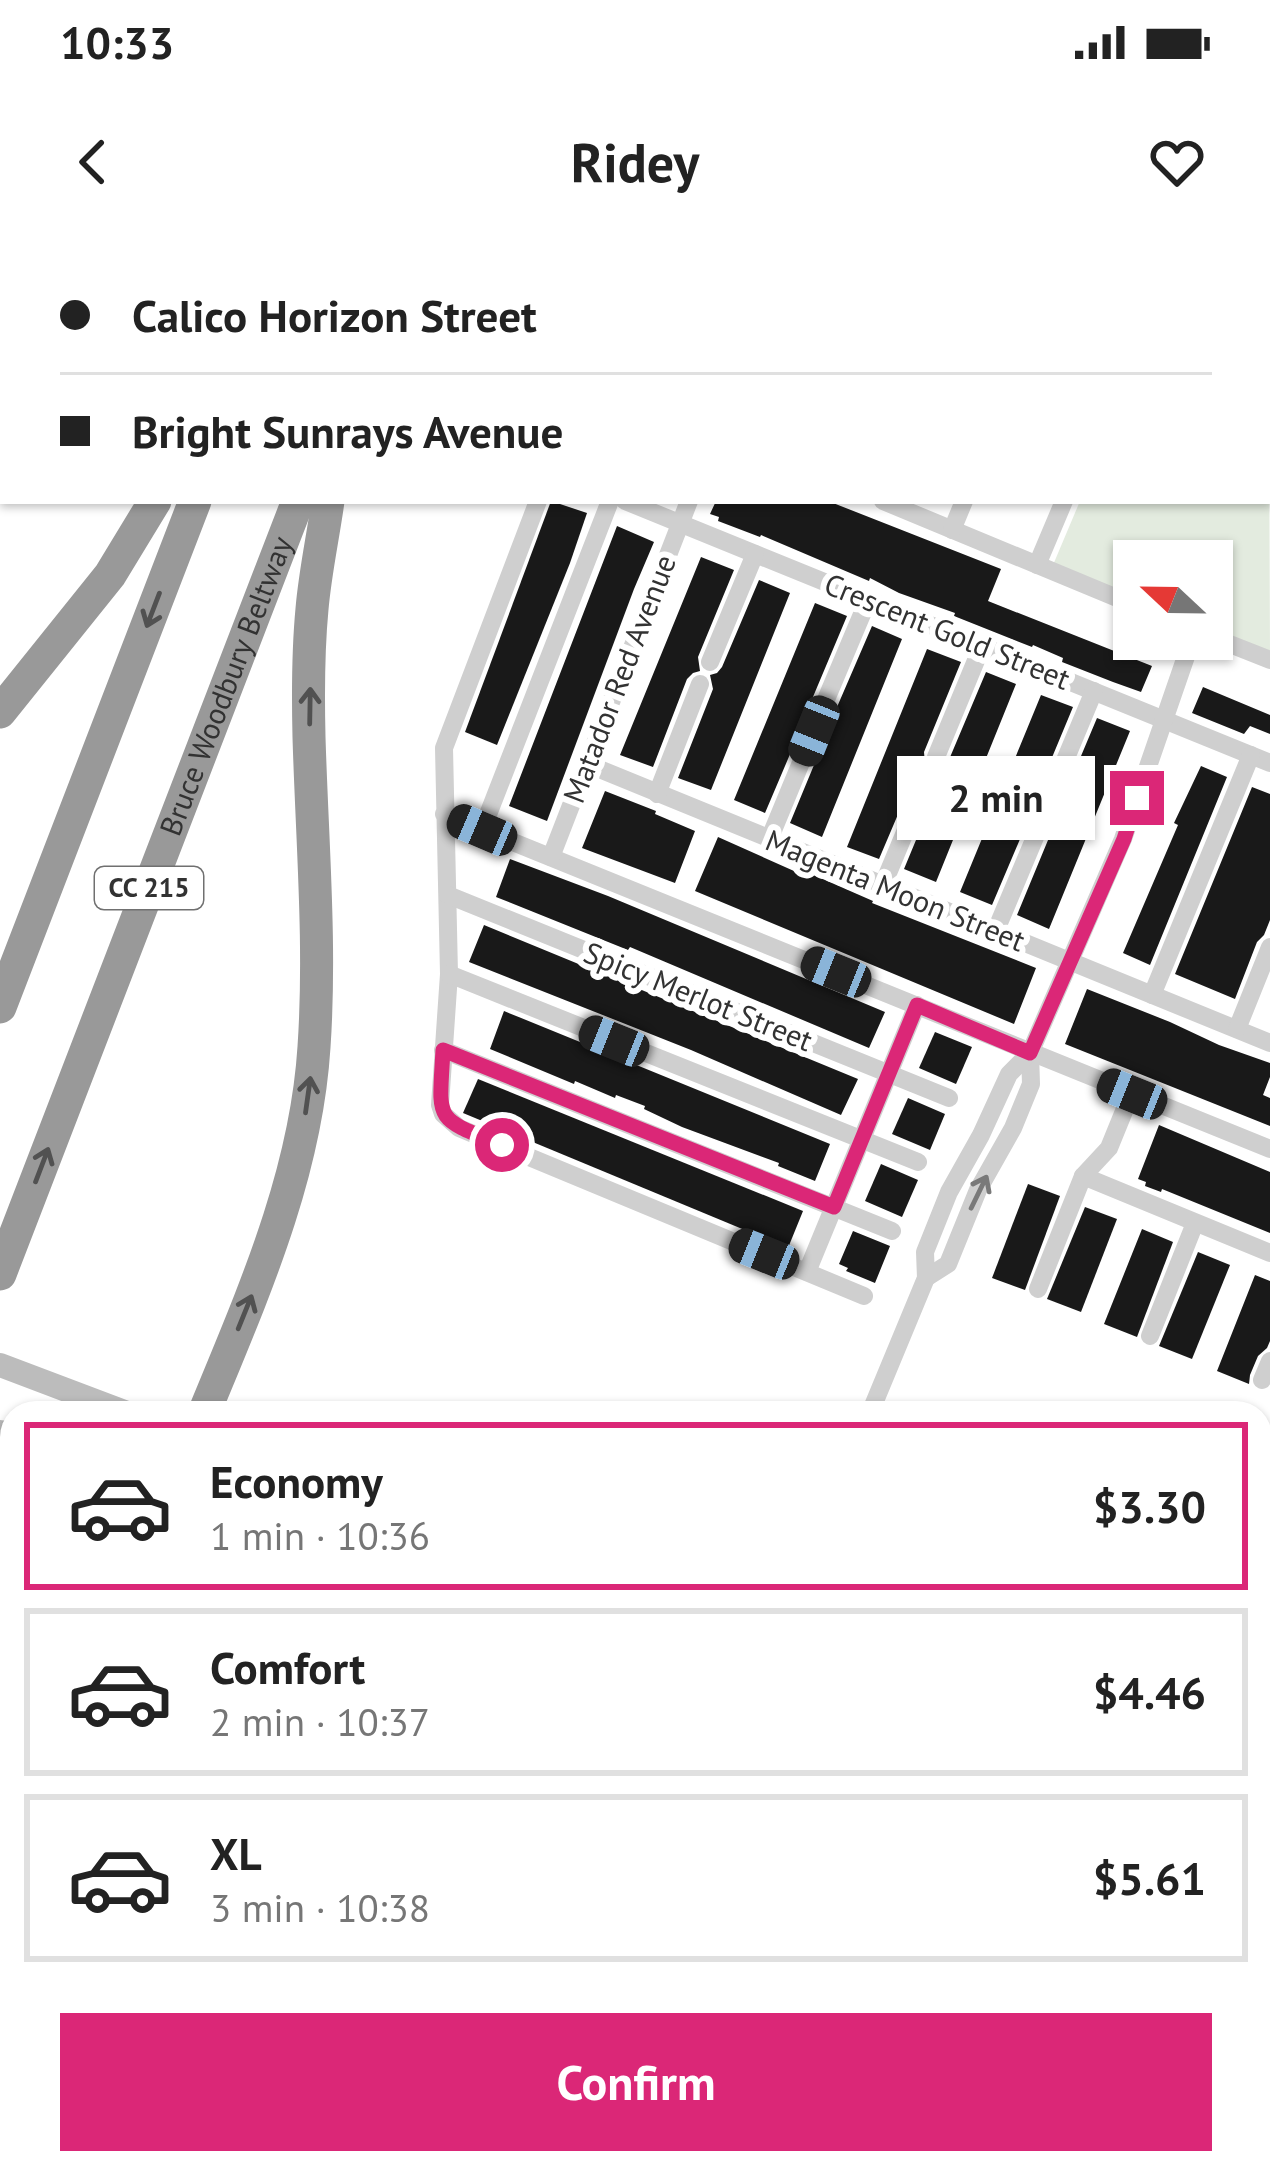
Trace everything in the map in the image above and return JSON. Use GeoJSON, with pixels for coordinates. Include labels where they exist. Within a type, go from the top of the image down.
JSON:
{"type":"FeatureCollection","features":[{"type":"Feature","properties":{"kind":"highway"},"geometry":{"type":"LineString","coordinates":[[0,712],[110,575],[153,504]]}},
{"type":"Feature","properties":{"kind":"highway","name":"CC 215"},"geometry":{"type":"LineString","coordinates":[[0,1007],[194,504]]}},
{"type":"Feature","properties":{"kind":"highway","name":"Bruce Woodbury Beltway"},"geometry":{"type":"LineString","coordinates":[[0,1274],[297,504]]}},
{"type":"Feature","properties":{"kind":"highway"},"geometry":{"type":"LineString","coordinates":[[209,1401],[274,1238],[301,1135],[314,1049],[312,610],[328,504]]}},
{"type":"Feature","properties":{"kind":"main road"},"geometry":{"type":"LineString","coordinates":[[0,1364],[96,1401]]}},
{"type":"Feature","properties":{"kind":"street"},"geometry":{"type":"LineString","coordinates":[[537,504],[444,748],[449,974],[443,1114],[459,1127],[865,1296]]}},
{"type":"Feature","properties":{"kind":"street"},"geometry":{"type":"LineString","coordinates":[[482,830],[609,504]]}},
{"type":"Feature","properties":{"kind":"street","name":"Crescent Gold Street"},"geometry":{"type":"LineString","coordinates":[[632,504],[1260,759]]}},
{"type":"Feature","properties":{"kind":"street","name":"Matador Red Avenue"},"geometry":{"type":"LineString","coordinates":[[551,857],[688,504]]}},
{"type":"Feature","properties":{"kind":"street"},"geometry":{"type":"LineString","coordinates":[[890,504],[1113,596]]}},
{"type":"Feature","properties":{"kind":"street"},"geometry":{"type":"LineString","coordinates":[[952,530],[963,504]]}},
{"type":"Feature","properties":{"kind":"street"},"geometry":{"type":"LineString","coordinates":[[1037,565],[1063,504]]}},
{"type":"Feature","properties":{"kind":"street"},"geometry":{"type":"LineString","coordinates":[[710,662],[754,554]]}},
{"type":"Feature","properties":{"kind":"street"},"geometry":{"type":"LineString","coordinates":[[822,709],[868,601]]}},
{"type":"Feature","properties":{"kind":"street"},"geometry":{"type":"LineString","coordinates":[[1233,645],[1270,660]]}},
{"type":"Feature","properties":{"kind":"street"},"geometry":{"type":"LineString","coordinates":[[936,757],[982,646]]}},
{"type":"Feature","properties":{"kind":"street"},"geometry":{"type":"LineString","coordinates":[[875,1401],[926,1278],[925,1252],[949,1192],[1009,1074],[1030,1053],[1124,839],[1184,660]]}},
{"type":"Feature","properties":{"kind":"street"},"geometry":{"type":"LineString","coordinates":[[657,794],[700,684]]}},
{"type":"Feature","properties":{"kind":"street"},"geometry":{"type":"LineString","coordinates":[[1048,801],[1094,691]]}},
{"type":"Feature","properties":{"kind":"street"},"geometry":{"type":"LineString","coordinates":[[769,840],[814,731]]}},
{"type":"Feature","properties":{"kind":"street"},"geometry":{"type":"LineString","coordinates":[[1152,995],[1260,759]]}},
{"type":"Feature","properties":{"kind":"street","name":"Magenta Moon Street"},"geometry":{"type":"LineString","coordinates":[[587,764],[1270,1043]]}},
{"type":"Feature","properties":{"kind":"street"},"geometry":{"type":"LineString","coordinates":[[884,885],[928,777]]}},
{"type":"Feature","properties":{"kind":"street"},"geometry":{"type":"LineString","coordinates":[[444,814],[1270,1149]]}},
{"type":"Feature","properties":{"kind":"street"},"geometry":{"type":"LineString","coordinates":[[997,930],[1041,823]]}},
{"type":"Feature","properties":{"kind":"street","name":"Spicy Merlot Street"},"geometry":{"type":"LineString","coordinates":[[448,895],[949,1098]]}},
{"type":"Feature","properties":{"kind":"street"},"geometry":{"type":"LineString","coordinates":[[1237,1029],[1270,947]]}},
{"type":"Feature","properties":{"kind":"street"},"geometry":{"type":"LineString","coordinates":[[449,974],[918,1162]]}},
{"type":"Feature","properties":{"kind":"street"},"geometry":{"type":"LineString","coordinates":[[807,1272],[917,1005]]}},
{"type":"Feature","properties":{"kind":"street"},"geometry":{"type":"LineString","coordinates":[[443,1050],[892,1231]]}},
{"type":"Feature","properties":{"kind":"street"},"geometry":{"type":"LineString","coordinates":[[1038,1288],[1083,1176],[1109,1148],[1132,1094]]}},
{"type":"Feature","properties":{"kind":"street"},"geometry":{"type":"LineString","coordinates":[[1083,1176],[1270,1253]]}},
{"type":"Feature","properties":{"kind":"street"},"geometry":{"type":"LineString","coordinates":[[1150,1336],[1195,1223]]}},
{"type":"Feature","properties":{"kind":"shaded area"},"geometry":{"type":"Polygon","coordinates":[[[1079,504],[1269,504],[1270,654],[1233,639],[1233,540],[1113,540],[1113,589],[1053,565],[1079,504]]]}},
{"type":"Feature","properties":{"kind":"building"},"geometry":{"type":"Polygon","coordinates":[[[550,504],[587,513],[497,745],[465,732],[550,504]]]}},
{"type":"Feature","properties":{"kind":"building"},"geometry":{"type":"Polygon","coordinates":[[[715,504],[836,504],[1001,569],[988,601],[1113,651],[1113,660],[1137,660],[1152,666],[1141,692],[870,578],[718,521],[719,517],[710,514],[715,504]]]}},
{"type":"Feature","properties":{"kind":"building"},"geometry":{"type":"Polygon","coordinates":[[[617,526],[654,542],[547,821],[509,806],[617,526]]]}},
{"type":"Feature","properties":{"kind":"building"},"geometry":{"type":"Polygon","coordinates":[[[701,557],[734,570],[698,657],[700,671],[687,679],[653,767],[620,755],[701,557]]]}},
{"type":"Feature","properties":{"kind":"building"},"geometry":{"type":"Polygon","coordinates":[[[759,580],[790,593],[711,790],[678,778],[713,689],[710,675],[722,667],[759,580]]]}},
{"type":"Feature","properties":{"kind":"building"},"geometry":{"type":"Polygon","coordinates":[[[815,603],[847,616],[810,704],[812,718],[802,726],[765,813],[734,800],[815,603]]]}},
{"type":"Feature","properties":{"kind":"building"},"geometry":{"type":"Polygon","coordinates":[[[872,626],[902,639],[822,837],[790,823],[826,736],[824,722],[834,714],[872,626]]]}},
{"type":"Feature","properties":{"kind":"building"},"geometry":{"type":"Polygon","coordinates":[[[927,649],[961,662],[924,752],[925,764],[916,772],[879,859],[847,847],[927,649]]]}},
{"type":"Feature","properties":{"kind":"building"},"geometry":{"type":"Polygon","coordinates":[[[986,672],[1016,684],[936,882],[904,869],[940,782],[939,770],[948,762],[986,672]]]}},
{"type":"Feature","properties":{"kind":"building"},"geometry":{"type":"Polygon","coordinates":[[[1203,687],[1270,715],[1270,734],[1250,726],[1244,734],[1192,713],[1203,687]]]}},
{"type":"Feature","properties":{"kind":"building"},"geometry":{"type":"Polygon","coordinates":[[[1041,695],[1073,707],[1036,796],[1038,810],[1029,818],[992,905],[960,892],[1041,695]]]}},
{"type":"Feature","properties":{"kind":"building"},"geometry":{"type":"Polygon","coordinates":[[[1097,718],[1130,731],[1049,929],[1017,915],[1053,828],[1051,814],[1060,806],[1097,718]]]}},
{"type":"Feature","properties":{"kind":"building"},"geometry":{"type":"Polygon","coordinates":[[[1201,766],[1227,777],[1150,965],[1123,953],[1201,766]]]}},
{"type":"Feature","properties":{"kind":"building"},"geometry":{"type":"Polygon","coordinates":[[[1252,787],[1270,794],[1270,920],[1235,999],[1175,974],[1252,787]]]}},
{"type":"Feature","properties":{"kind":"building"},"geometry":{"type":"Polygon","coordinates":[[[605,791],[695,831],[675,883],[582,848],[605,791]]]}},
{"type":"Feature","properties":{"kind":"building"},"geometry":{"type":"Polygon","coordinates":[[[718,837],[1036,968],[1014,1024],[695,891],[718,837]]]}},
{"type":"Feature","properties":{"kind":"building"},"geometry":{"type":"Polygon","coordinates":[[[510,859],[885,1012],[869,1048],[630,947],[496,897],[510,859]]]}},
{"type":"Feature","properties":{"kind":"building"},"geometry":{"type":"Polygon","coordinates":[[[484,925],[858,1079],[841,1115],[469,962],[484,925]]]}},
{"type":"Feature","properties":{"kind":"building"},"geometry":{"type":"Polygon","coordinates":[[[1087,989],[1270,1063],[1263,1095],[1270,1098],[1270,1126],[1065,1044],[1087,989]]]}},
{"type":"Feature","properties":{"kind":"building"},"geometry":{"type":"Polygon","coordinates":[[[504,1011],[830,1144],[815,1181],[682,1127],[645,1106],[574,1084],[490,1049],[504,1011]]]}},
{"type":"Feature","properties":{"kind":"building"},"geometry":{"type":"Polygon","coordinates":[[[935,1032],[972,1047],[956,1084],[919,1068],[935,1032]]]}},
{"type":"Feature","properties":{"kind":"building"},"geometry":{"type":"Polygon","coordinates":[[[478,1079],[803,1211],[788,1248],[463,1113],[478,1079]]]}},
{"type":"Feature","properties":{"kind":"building"},"geometry":{"type":"Polygon","coordinates":[[[908,1098],[945,1114],[930,1150],[892,1134],[908,1098]]]}},
{"type":"Feature","properties":{"kind":"building"},"geometry":{"type":"Polygon","coordinates":[[[1159,1125],[1270,1172],[1270,1233],[1145,1186],[1138,1179],[1159,1125]]]}},
{"type":"Feature","properties":{"kind":"building"},"geometry":{"type":"Polygon","coordinates":[[[881,1164],[918,1180],[902,1217],[865,1201],[881,1164]]]}},
{"type":"Feature","properties":{"kind":"building"},"geometry":{"type":"Polygon","coordinates":[[[1028,1184],[1060,1196],[1025,1290],[992,1278],[1028,1184]]]}},
{"type":"Feature","properties":{"kind":"building"},"geometry":{"type":"Polygon","coordinates":[[[1085,1207],[1117,1219],[1081,1312],[1047,1299],[1085,1207]]]}},
{"type":"Feature","properties":{"kind":"building"},"geometry":{"type":"Polygon","coordinates":[[[1142,1229],[1173,1242],[1137,1337],[1104,1324],[1142,1229]]]}},
{"type":"Feature","properties":{"kind":"building"},"geometry":{"type":"Polygon","coordinates":[[[853,1231],[890,1246],[875,1283],[839,1264],[853,1231]]]}},
{"type":"Feature","properties":{"kind":"building"},"geometry":{"type":"Polygon","coordinates":[[[1198,1252],[1230,1265],[1192,1359],[1159,1346],[1198,1252]]]}},
{"type":"Feature","properties":{"kind":"building"},"geometry":{"type":"Polygon","coordinates":[[[1255,1275],[1270,1281],[1270,1341],[1258,1356],[1249,1384],[1217,1371],[1255,1275]]]}},
{"type":"Feature","properties":{"kind":"route"},"geometry":{"type":"LineString","coordinates":[[502,1145],[459,1127],[443,1114],[443,1050],[834,1207],[917,1005],[1030,1053],[1124,839],[1137,798]]}}]}
